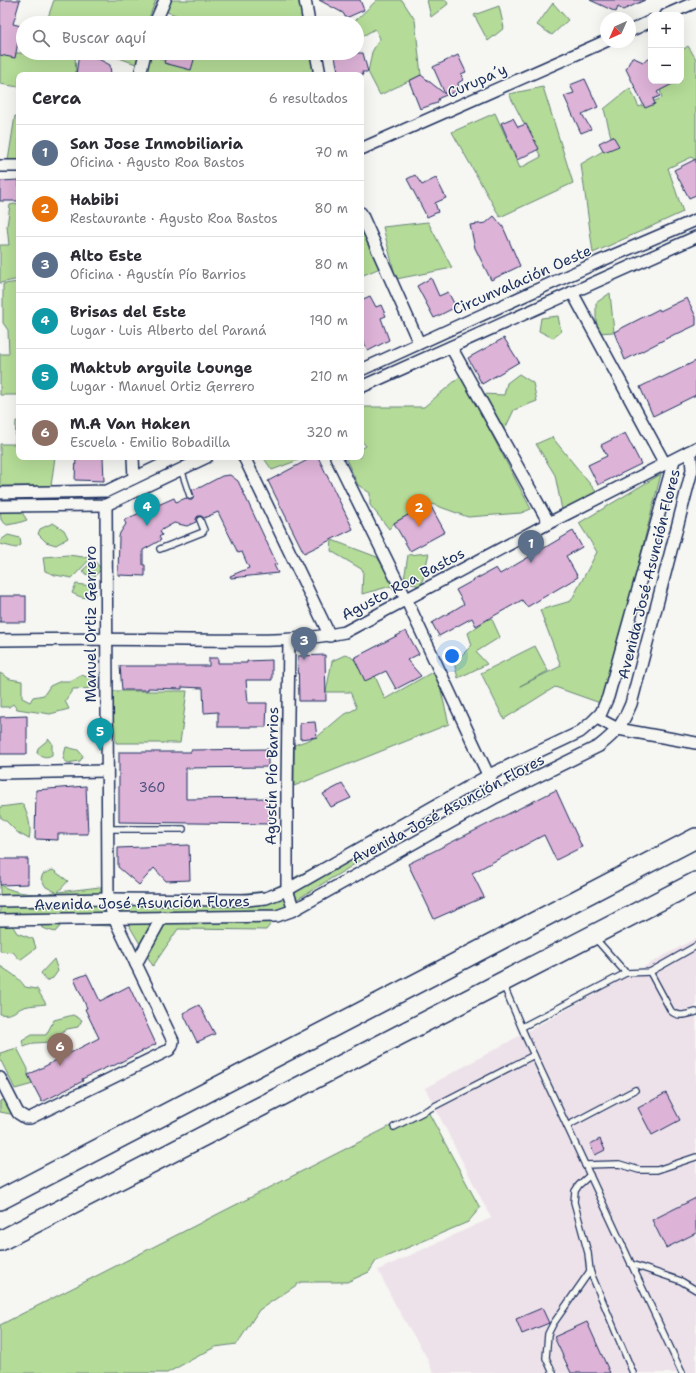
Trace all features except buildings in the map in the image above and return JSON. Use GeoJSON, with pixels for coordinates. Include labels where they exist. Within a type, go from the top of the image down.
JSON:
{"type":"FeatureCollection","features":[{"type":"Feature","properties":{"kind":"highway"},"geometry":{"type":"LineString","coordinates":[[0,1200],[696,838]]}},
{"type":"Feature","properties":{"kind":"highway"},"geometry":{"type":"LineString","coordinates":[[0,1241],[696,882]]}},
{"type":"Feature","properties":{"kind":"street"},"geometry":{"type":"LineString","coordinates":[[158,16],[165,0]]}},
{"type":"Feature","properties":{"kind":"street"},"geometry":{"type":"LineString","coordinates":[[305,0],[308,16]]}},
{"type":"Feature","properties":{"kind":"street"},"geometry":{"type":"LineString","coordinates":[[673,12],[696,2]]}},
{"type":"Feature","properties":{"kind":"street"},"geometry":{"type":"LineString","coordinates":[[636,28],[648,22]]}},
{"type":"Feature","properties":{"kind":"street","name":"Curupa´y"},"geometry":{"type":"LineString","coordinates":[[364,148],[600,44]]}},
{"type":"Feature","properties":{"kind":"street"},"geometry":{"type":"LineString","coordinates":[[141,72],[143,60]]}},
{"type":"Feature","properties":{"kind":"street"},"geometry":{"type":"LineString","coordinates":[[317,60],[319,72]]}},
{"type":"Feature","properties":{"kind":"street"},"geometry":{"type":"LineString","coordinates":[[0,166],[16,166]]}},
{"type":"Feature","properties":{"kind":"street"},"geometry":{"type":"LineString","coordinates":[[364,220],[419,343]]}},
{"type":"Feature","properties":{"kind":"street","name":"Circunvalación Oeste"},"geometry":{"type":"LineString","coordinates":[[364,369],[598,262],[696,220]]}},
{"type":"Feature","properties":{"kind":"street"},"geometry":{"type":"LineString","coordinates":[[364,386],[696,237]]}},
{"type":"Feature","properties":{"kind":"street"},"geometry":{"type":"LineString","coordinates":[[572,292],[669,462]]}},
{"type":"Feature","properties":{"kind":"street"},"geometry":{"type":"LineString","coordinates":[[451,347],[548,523]]}},
{"type":"Feature","properties":{"kind":"street","name":"Agusto Roa Bastos"},"geometry":{"type":"LineString","coordinates":[[0,640],[289,640],[330,636],[345,632],[548,523],[692,450]]}},
{"type":"Feature","properties":{"kind":"street","name":"Avenida José Asunción Flores"},"geometry":{"type":"LineString","coordinates":[[0,920],[277,916],[294,910],[498,796],[599,746],[618,729],[623,722],[630,704],[694,469],[691,457],[692,450]]}},
{"type":"Feature","properties":{"kind":"street"},"geometry":{"type":"LineString","coordinates":[[133,460],[134,478]]}},
{"type":"Feature","properties":{"kind":"street"},"geometry":{"type":"LineString","coordinates":[[0,493],[107,491],[172,460]]}},
{"type":"Feature","properties":{"kind":"street"},"geometry":{"type":"LineString","coordinates":[[0,506],[106,505],[200,460]]}},
{"type":"Feature","properties":{"kind":"street"},"geometry":{"type":"LineString","coordinates":[[245,460],[330,636]]}},
{"type":"Feature","properties":{"kind":"street"},"geometry":{"type":"LineString","coordinates":[[337,460],[490,775],[498,796]]}},
{"type":"Feature","properties":{"kind":"street","name":"Avenida José Asunción Flores"},"geometry":{"type":"LineString","coordinates":[[0,900],[247,900],[266,898],[287,890],[490,775],[580,732],[601,713],[608,697],[669,462]]}},
{"type":"Feature","properties":{"kind":"street","name":"Manuel Ortiz Gerrero"},"geometry":{"type":"LineString","coordinates":[[0,1078],[18,1113],[26,1118],[33,1117],[169,1050],[173,1041],[114,918],[108,899],[106,771],[106,505]]}},
{"type":"Feature","properties":{"kind":"street","name":"Agustín Pío Barrios"},"geometry":{"type":"LineString","coordinates":[[289,640],[287,890],[294,910]]}},
{"type":"Feature","properties":{"kind":"street"},"geometry":{"type":"LineString","coordinates":[[597,718],[618,729],[696,743]]}},
{"type":"Feature","properties":{"kind":"street"},"geometry":{"type":"LineString","coordinates":[[0,773],[106,771]]}},
{"type":"Feature","properties":{"kind":"street"},"geometry":{"type":"LineString","coordinates":[[136,964],[162,917]]}},
{"type":"Feature","properties":{"kind":"lane"},"geometry":{"type":"LineString","coordinates":[[181,469],[190,496]]}},
{"type":"Feature","properties":{"kind":"lane"},"geometry":{"type":"LineString","coordinates":[[160,549],[203,532],[204,530],[200,520]]}},
{"type":"Feature","properties":{"kind":"lane"},"geometry":{"type":"LineString","coordinates":[[108,829],[183,829]]}},
{"type":"Feature","properties":{"kind":"lane"},"geometry":{"type":"LineString","coordinates":[[592,935],[626,973]]}},
{"type":"Feature","properties":{"kind":"lane"},"geometry":{"type":"LineString","coordinates":[[522,1027],[626,973],[650,972],[696,946]]}},
{"type":"Feature","properties":{"kind":"lane"},"geometry":{"type":"LineString","coordinates":[[650,972],[670,1011],[678,1015],[696,1012]]}},
{"type":"Feature","properties":{"kind":"lane"},"geometry":{"type":"LineString","coordinates":[[502,982],[534,1055],[682,1373]]}},
{"type":"Feature","properties":{"kind":"lane"},"geometry":{"type":"LineString","coordinates":[[394,1127],[534,1055]]}},
{"type":"Feature","properties":{"kind":"lane"},"geometry":{"type":"LineString","coordinates":[[567,1126],[635,1090]]}},
{"type":"Feature","properties":{"kind":"lane"},"geometry":{"type":"LineString","coordinates":[[585,1165],[619,1164],[639,1170],[657,1170],[696,1157]]}},
{"type":"Feature","properties":{"kind":"lane"},"geometry":{"type":"LineString","coordinates":[[590,1175],[575,1191],[574,1202],[588,1252],[590,1271],[633,1373]]}},
{"type":"Feature","properties":{"kind":"lane"},"geometry":{"type":"LineString","coordinates":[[631,1264],[680,1281],[696,1290]]}},
{"type":"Feature","properties":{"kind":"lane"},"geometry":{"type":"LineString","coordinates":[[553,1373],[546,1358],[548,1334],[553,1324],[590,1271]]}},
{"type":"Feature","properties":{"kind":"shaded area"},"geometry":{"type":"Polygon","coordinates":[[[696,938],[696,1373],[433,1373],[426,1356],[396,1306],[378,1270],[491,1218],[425,1088],[696,938]]]}},
{"type":"Feature","properties":{"kind":"green space"},"geometry":{"type":"Polygon","coordinates":[[[54,0],[156,0],[150,16],[48,16],[54,0]]]}},
{"type":"Feature","properties":{"kind":"green space"},"geometry":{"type":"Polygon","coordinates":[[[169,0],[299,0],[302,16],[178,16],[164,11],[169,0]]]}},
{"type":"Feature","properties":{"kind":"green space"},"geometry":{"type":"Polygon","coordinates":[[[377,0],[402,0],[415,20],[421,75],[380,95],[368,72],[372,52],[380,38],[375,29],[364,35],[364,16],[360,16],[377,0]]]}},
{"type":"Feature","properties":{"kind":"green space"},"geometry":{"type":"Polygon","coordinates":[[[427,0],[446,0],[448,4],[431,17],[427,0]]]}},
{"type":"Feature","properties":{"kind":"green space"},"geometry":{"type":"Polygon","coordinates":[[[553,3],[568,20],[552,35],[537,25],[553,3]]]}},
{"type":"Feature","properties":{"kind":"green space"},"geometry":{"type":"Polygon","coordinates":[[[499,6],[504,28],[488,41],[474,15],[499,6]]]}},
{"type":"Feature","properties":{"kind":"green space"},"geometry":{"type":"Polygon","coordinates":[[[688,46],[696,59],[696,163],[692,157],[668,168],[683,212],[593,253],[581,164],[613,145],[604,109],[630,88],[639,107],[662,98],[659,84],[684,84],[684,49],[688,46]]]}},
{"type":"Feature","properties":{"kind":"green space"},"geometry":{"type":"Polygon","coordinates":[[[0,50],[16,53],[16,60],[75,60],[76,72],[16,72],[16,87],[0,84],[0,50]]]}},
{"type":"Feature","properties":{"kind":"green space"},"geometry":{"type":"Polygon","coordinates":[[[125,60],[137,60],[136,64],[125,60]]]}},
{"type":"Feature","properties":{"kind":"green space"},"geometry":{"type":"Polygon","coordinates":[[[147,60],[162,60],[188,67],[190,60],[313,60],[315,72],[145,72],[147,60]]]}},
{"type":"Feature","properties":{"kind":"green space"},"geometry":{"type":"Polygon","coordinates":[[[543,87],[573,183],[500,217],[452,132],[495,113],[520,168],[541,157],[509,94],[543,87]]]}},
{"type":"Feature","properties":{"kind":"green space"},"geometry":{"type":"Polygon","coordinates":[[[15,116],[16,116],[16,161],[8,161],[15,116]]]}},
{"type":"Feature","properties":{"kind":"green space"},"geometry":{"type":"Polygon","coordinates":[[[16,204],[16,280],[0,283],[0,245],[9,245],[7,226],[10,205],[16,204]]]}},
{"type":"Feature","properties":{"kind":"green space"},"geometry":{"type":"Polygon","coordinates":[[[428,222],[452,268],[396,279],[383,227],[428,222]]]}},
{"type":"Feature","properties":{"kind":"green space"},"geometry":{"type":"Polygon","coordinates":[[[364,233],[380,268],[364,275],[364,233]]]}},
{"type":"Feature","properties":{"kind":"green space"},"geometry":{"type":"Polygon","coordinates":[[[16,282],[16,395],[0,395],[0,354],[9,354],[8,330],[3,323],[3,284],[16,282]]]}},
{"type":"Feature","properties":{"kind":"green space"},"geometry":{"type":"Polygon","coordinates":[[[610,293],[614,332],[598,333],[596,303],[610,293]]]}},
{"type":"Feature","properties":{"kind":"green space"},"geometry":{"type":"Polygon","coordinates":[[[558,316],[561,332],[553,338],[539,331],[541,318],[558,316]]]}},
{"type":"Feature","properties":{"kind":"green space"},"geometry":{"type":"Polygon","coordinates":[[[519,374],[533,383],[537,401],[514,410],[501,437],[482,394],[504,395],[507,383],[519,374]]]}},
{"type":"Feature","properties":{"kind":"green space"},"geometry":{"type":"Polygon","coordinates":[[[461,376],[531,509],[521,513],[468,517],[429,503],[394,523],[389,529],[370,505],[370,493],[358,485],[346,460],[364,460],[364,447],[366,446],[364,444],[364,407],[424,407],[461,376]]]}},
{"type":"Feature","properties":{"kind":"green space"},"geometry":{"type":"Polygon","coordinates":[[[16,421],[16,460],[55,460],[51,486],[0,486],[0,444],[15,444],[16,421]]]}},
{"type":"Feature","properties":{"kind":"green space"},"geometry":{"type":"Polygon","coordinates":[[[552,437],[598,494],[562,510],[555,475],[536,444],[552,437]]]}},
{"type":"Feature","properties":{"kind":"green space"},"geometry":{"type":"Polygon","coordinates":[[[265,460],[298,460],[272,470],[265,460]]]}},
{"type":"Feature","properties":{"kind":"green space"},"geometry":{"type":"Polygon","coordinates":[[[661,474],[603,704],[555,687],[504,719],[481,673],[535,646],[548,671],[520,686],[561,666],[540,610],[571,601],[597,552],[579,523],[661,474]]]}},
{"type":"Feature","properties":{"kind":"green space"},"geometry":{"type":"Polygon","coordinates":[[[22,505],[23,514],[27,520],[7,525],[1,520],[0,508],[22,505]]]}},
{"type":"Feature","properties":{"kind":"green space"},"geometry":{"type":"Polygon","coordinates":[[[53,523],[64,530],[68,538],[56,545],[46,542],[38,534],[40,529],[53,523]]]}},
{"type":"Feature","properties":{"kind":"green space"},"geometry":{"type":"Polygon","coordinates":[[[8,535],[20,538],[21,545],[16,548],[0,544],[1,540],[8,535]]]}},
{"type":"Feature","properties":{"kind":"green space"},"geometry":{"type":"Polygon","coordinates":[[[332,540],[377,557],[395,585],[362,594],[363,570],[331,551],[332,540]]]}},
{"type":"Feature","properties":{"kind":"green space"},"geometry":{"type":"Polygon","coordinates":[[[429,553],[421,587],[404,580],[408,555],[429,553]]]}},
{"type":"Feature","properties":{"kind":"green space"},"geometry":{"type":"Polygon","coordinates":[[[68,555],[91,558],[72,578],[55,575],[45,571],[43,557],[68,555]]]}},
{"type":"Feature","properties":{"kind":"green space"},"geometry":{"type":"Polygon","coordinates":[[[94,560],[101,569],[95,576],[85,574],[83,570],[94,560]]]}},
{"type":"Feature","properties":{"kind":"green space"},"geometry":{"type":"Polygon","coordinates":[[[76,584],[91,586],[95,595],[86,598],[72,593],[76,584]]]}},
{"type":"Feature","properties":{"kind":"green space"},"geometry":{"type":"Polygon","coordinates":[[[491,617],[500,637],[476,652],[487,664],[458,678],[454,663],[472,645],[468,633],[491,617]]]}},
{"type":"Feature","properties":{"kind":"green space"},"geometry":{"type":"Polygon","coordinates":[[[347,654],[375,676],[385,699],[436,670],[449,724],[294,786],[294,745],[317,737],[342,716],[357,708],[350,692],[326,692],[332,661],[347,654]]]}},
{"type":"Feature","properties":{"kind":"green space"},"geometry":{"type":"Polygon","coordinates":[[[0,673],[10,679],[22,681],[22,698],[30,702],[33,697],[44,695],[50,686],[61,681],[70,681],[82,675],[94,680],[102,688],[73,689],[65,701],[69,709],[50,714],[17,709],[13,704],[9,707],[0,707],[0,673]]]}},
{"type":"Feature","properties":{"kind":"green space"},"geometry":{"type":"Polygon","coordinates":[[[110,691],[187,691],[180,743],[116,743],[110,691]]]}},
{"type":"Feature","properties":{"kind":"green space"},"geometry":{"type":"Polygon","coordinates":[[[49,739],[52,743],[52,755],[44,757],[37,753],[38,748],[49,739]]]}},
{"type":"Feature","properties":{"kind":"green space"},"geometry":{"type":"Polygon","coordinates":[[[66,747],[78,750],[83,756],[80,761],[68,763],[63,759],[66,747]]]}},
{"type":"Feature","properties":{"kind":"green space"},"geometry":{"type":"Polygon","coordinates":[[[23,804],[30,825],[29,839],[18,833],[0,817],[0,807],[23,804]]]}},
{"type":"Feature","properties":{"kind":"green space"},"geometry":{"type":"Polygon","coordinates":[[[385,831],[386,845],[283,908],[266,930],[178,929],[153,966],[117,905],[268,891],[385,831]]]}},
{"type":"Feature","properties":{"kind":"green space"},"geometry":{"type":"Polygon","coordinates":[[[53,870],[68,881],[58,892],[100,887],[111,926],[62,924],[55,932],[42,928],[41,923],[0,922],[0,885],[14,891],[28,893],[41,894],[56,892],[46,887],[41,879],[43,874],[53,870]]]}},
{"type":"Feature","properties":{"kind":"green space"},"geometry":{"type":"Polygon","coordinates":[[[0,924],[12,925],[17,933],[33,939],[36,948],[20,960],[13,952],[0,951],[0,924]]]}},
{"type":"Feature","properties":{"kind":"green space"},"geometry":{"type":"Polygon","coordinates":[[[54,959],[58,971],[53,978],[46,981],[41,973],[54,959]]]}},
{"type":"Feature","properties":{"kind":"green space"},"geometry":{"type":"Polygon","coordinates":[[[0,966],[23,983],[25,987],[37,989],[46,1004],[24,1007],[10,1014],[0,1014],[0,966]]]}},
{"type":"Feature","properties":{"kind":"green space"},"geometry":{"type":"Polygon","coordinates":[[[73,1015],[82,1020],[78,1027],[67,1029],[51,1042],[34,1043],[24,1047],[22,1041],[32,1035],[46,1035],[54,1020],[73,1015]]]}},
{"type":"Feature","properties":{"kind":"green space"},"geometry":{"type":"Polygon","coordinates":[[[17,1048],[28,1069],[28,1075],[33,1084],[15,1089],[0,1059],[0,1053],[17,1048]]]}},
{"type":"Feature","properties":{"kind":"green space"},"geometry":{"type":"Polygon","coordinates":[[[10,1098],[16,1115],[0,1112],[0,1101],[10,1098]]]}},
{"type":"Feature","properties":{"kind":"green space"},"geometry":{"type":"Polygon","coordinates":[[[426,1108],[480,1208],[468,1222],[376,1261],[369,1272],[347,1282],[301,1282],[259,1310],[237,1344],[215,1347],[167,1373],[0,1373],[0,1325],[426,1108]]]}},
{"type":"Feature","properties":{"kind":"place","name":"Brisas del Este"},"geometry":{"type":"Point","coordinates":[147,526]}},
{"type":"Feature","properties":{"kind":"place","name":"Habibi"},"geometry":{"type":"Point","coordinates":[419,527]}},
{"type":"Feature","properties":{"kind":"place","name":"San Jose Inmobiliaria"},"geometry":{"type":"Point","coordinates":[531,563]}},
{"type":"Feature","properties":{"kind":"place","name":"Alto Este"},"geometry":{"type":"Point","coordinates":[304,660]}},
{"type":"Feature","properties":{"kind":"place","name":"Maktub arguile Lounge"},"geometry":{"type":"Point","coordinates":[100,751]}},
{"type":"Feature","properties":{"kind":"place","name":"M.A Van Haken"},"geometry":{"type":"Point","coordinates":[60,1066]}}]}
